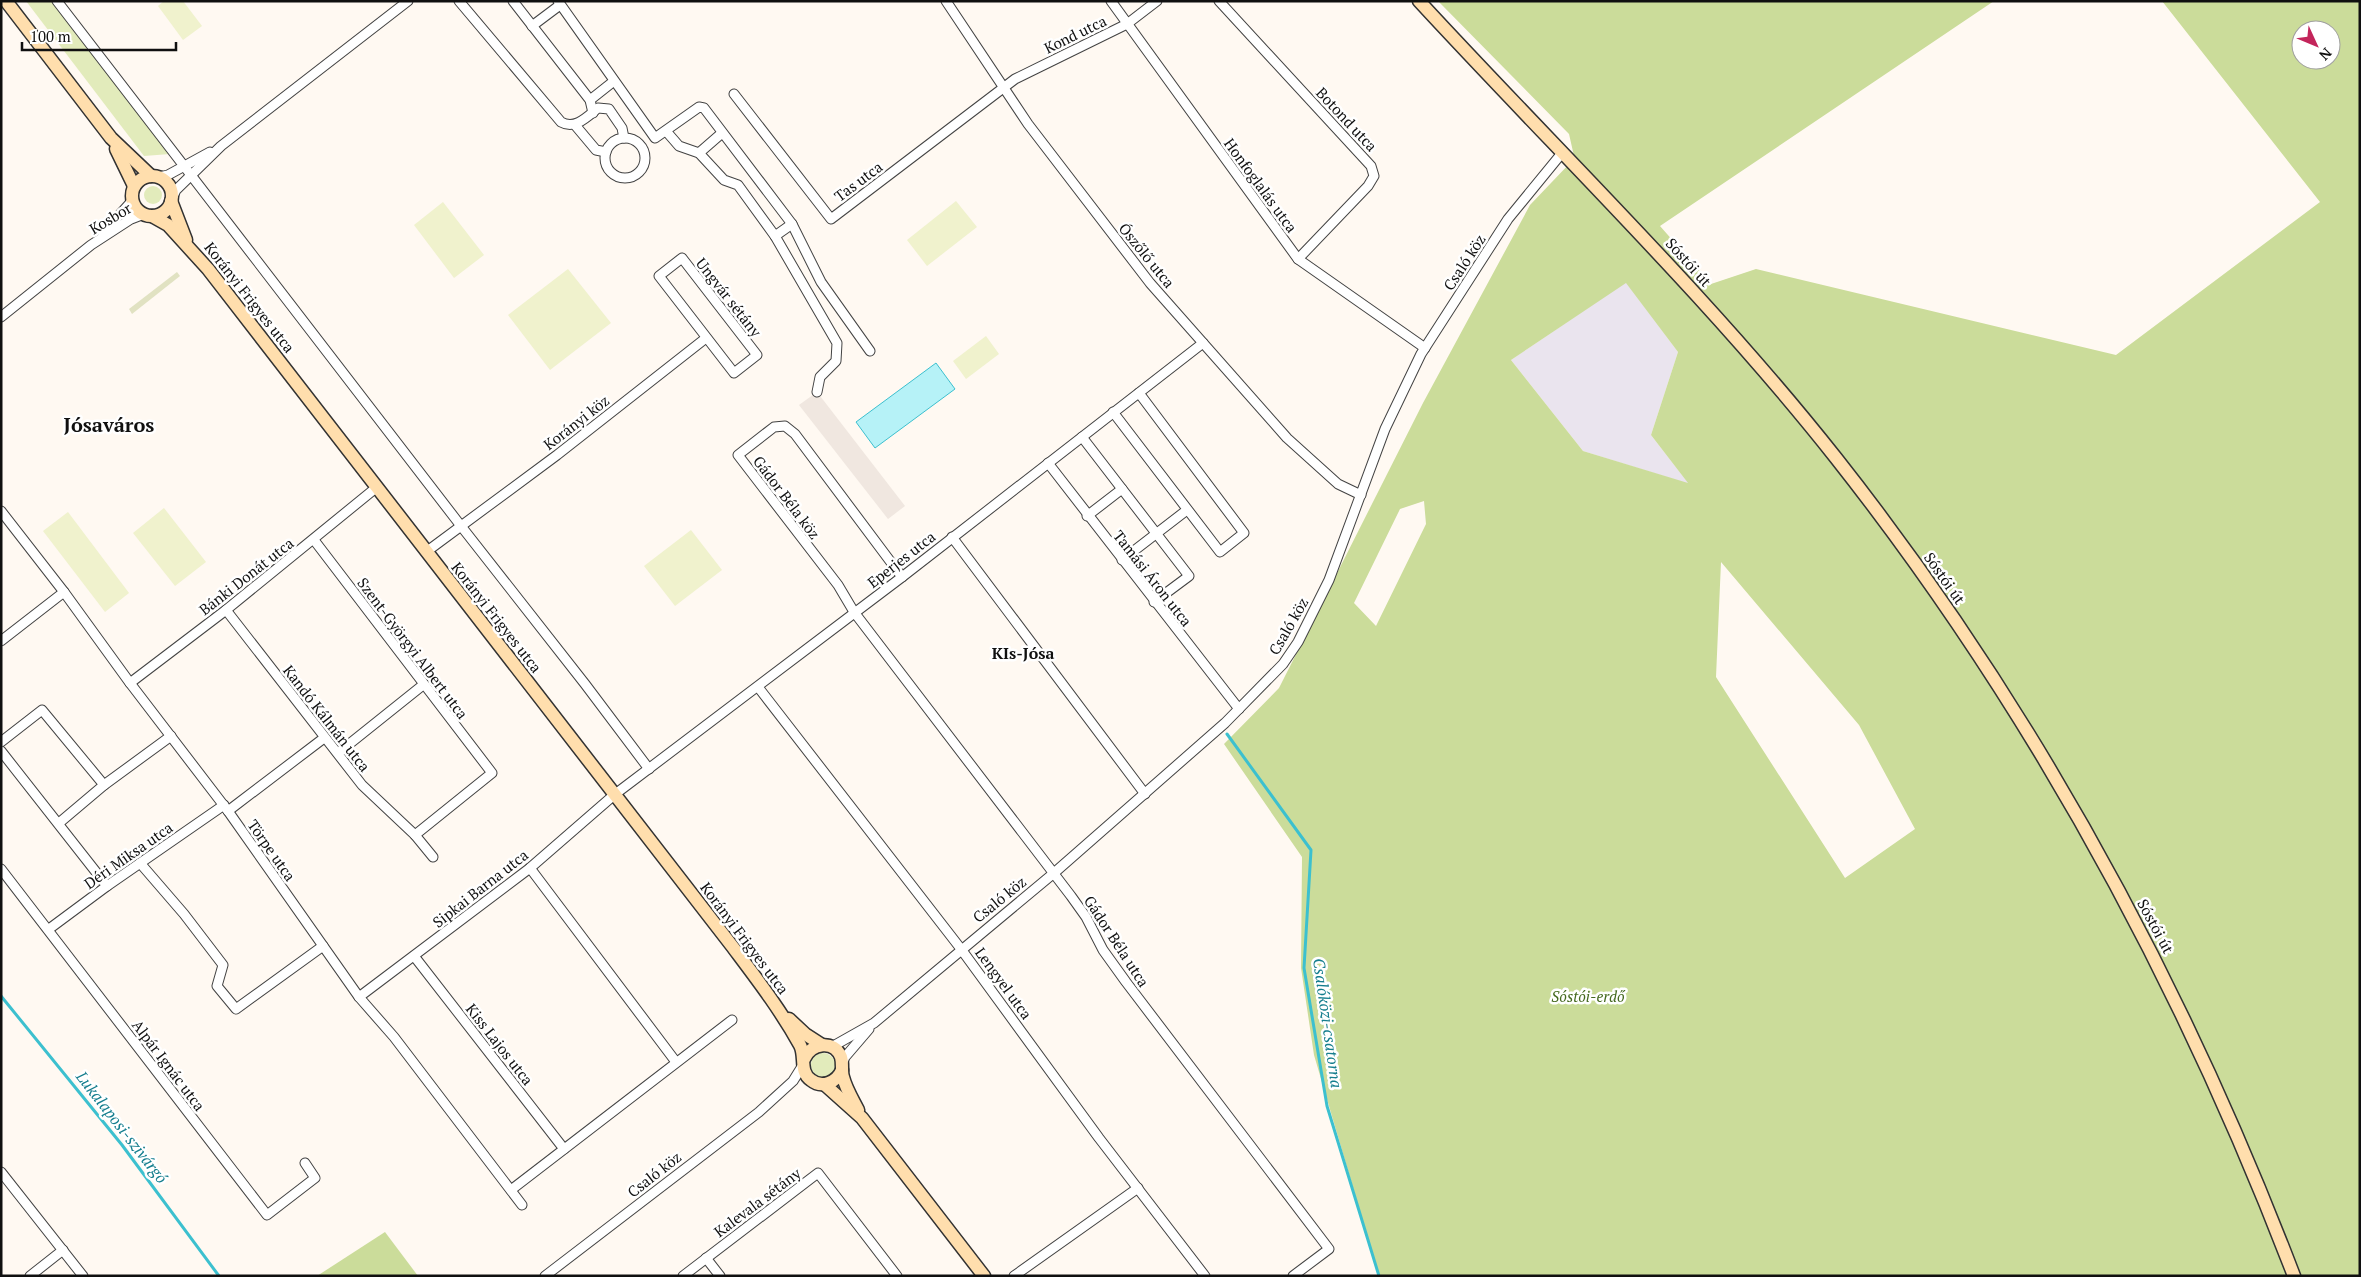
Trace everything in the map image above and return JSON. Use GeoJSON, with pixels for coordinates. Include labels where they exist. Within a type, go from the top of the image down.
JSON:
{"type":"FeatureCollection","features":[{"type":"Feature","properties":{"kind":"street"},"geometry":{"type":"LineString","coordinates":[[6,1],[110,138],[134,186]]}},
{"type":"Feature","properties":{"kind":"street","name":"Korányi Frigyes utca"},"geometry":{"type":"LineString","coordinates":[[57,1],[649,769]]}},
{"type":"Feature","properties":{"kind":"street"},"geometry":{"type":"LineString","coordinates":[[221,146],[168,175],[140,179],[134,186],[132,201],[137,209],[148,215],[164,211],[176,190],[221,146],[408,1]]}},
{"type":"Feature","properties":{"kind":"street"},"geometry":{"type":"LineString","coordinates":[[459,1],[561,122],[568,126],[575,125],[598,108],[609,109],[622,128],[624,138]]}},
{"type":"Feature","properties":{"kind":"street"},"geometry":{"type":"LineString","coordinates":[[513,1],[590,100],[593,112]]}},
{"type":"Feature","properties":{"kind":"street","name":"Ószőlő utca"},"geometry":{"type":"LineString","coordinates":[[946,1],[1028,124],[1083,198],[1150,282],[1287,438],[1338,484],[1361,495]]}},
{"type":"Feature","properties":{"kind":"street","name":"Honfoglalás utca"},"geometry":{"type":"LineString","coordinates":[[1112,1],[1298,259],[1424,348]]}},
{"type":"Feature","properties":{"kind":"street","name":"Kond utca"},"geometry":{"type":"LineString","coordinates":[[1004,88],[1015,79],[1128,24],[1157,1]]}},
{"type":"Feature","properties":{"kind":"street","name":"Botond utca"},"geometry":{"type":"LineString","coordinates":[[1219,1],[1371,166],[1374,176],[1368,186],[1298,259]]}},
{"type":"Feature","properties":{"kind":"street","name":"Sóstói út"},"geometry":{"type":"LineString","coordinates":[[1419,1],[1686,283],[1768,376],[1830,450],[1936,593],[2010,702],[2073,808],[2142,934],[2236,1130],[2294,1276]]}},
{"type":"Feature","properties":{"kind":"street"},"geometry":{"type":"LineString","coordinates":[[532,26],[559,3],[655,138],[699,107],[704,108],[792,224],[821,282],[870,351]]}},
{"type":"Feature","properties":{"kind":"street"},"geometry":{"type":"LineString","coordinates":[[590,100],[614,81]]}},
{"type":"Feature","properties":{"kind":"street","name":"Tas utca"},"geometry":{"type":"LineString","coordinates":[[734,94],[831,219],[1004,88]]}},
{"type":"Feature","properties":{"kind":"street"},"geometry":{"type":"LineString","coordinates":[[575,125],[596,150],[606,152]]}},
{"type":"Feature","properties":{"kind":"street"},"geometry":{"type":"LineString","coordinates":[[666,131],[679,146],[698,153],[724,180],[738,185],[775,236],[837,343],[836,361],[820,377],[817,392]]}},
{"type":"Feature","properties":{"kind":"street"},"geometry":{"type":"LineString","coordinates":[[698,153],[722,133]]}},
{"type":"Feature","properties":{"kind":"street"},"geometry":{"type":"LineString","coordinates":[[110,138],[155,176],[170,186],[171,201]]}},
{"type":"Feature","properties":{"kind":"street"},"geometry":{"type":"LineString","coordinates":[[624,138],[639,144],[644,154],[643,165],[634,176],[620,178],[610,171],[606,164],[606,152],[616,141],[624,138]]}},
{"type":"Feature","properties":{"kind":"street","name":"Csaló köz"},"geometry":{"type":"LineString","coordinates":[[842,1067],[845,1057],[874,1023],[1054,873],[1145,794],[1239,709],[1283,664],[1298,642],[1329,580],[1386,429],[1424,348],[1508,219],[1562,153]]}},
{"type":"Feature","properties":{"kind":"street","name":"Kosbor"},"geometry":{"type":"LineString","coordinates":[[91,245],[132,201]]}},
{"type":"Feature","properties":{"kind":"street","name":"Korányi Frigyes utca"},"geometry":{"type":"LineString","coordinates":[[171,201],[188,245]]}},
{"type":"Feature","properties":{"kind":"street","name":"Korányi Frigyes utca"},"geometry":{"type":"LineString","coordinates":[[148,215],[168,225],[188,245],[780,1010],[802,1049],[806,1076],[818,1083],[862,1118]]}},
{"type":"Feature","properties":{"kind":"street","name":"Kosbor"},"geometry":{"type":"LineString","coordinates":[[91,245],[131,219],[148,215]]}},
{"type":"Feature","properties":{"kind":"street"},"geometry":{"type":"LineString","coordinates":[[775,236],[792,224]]}},
{"type":"Feature","properties":{"kind":"street"},"geometry":{"type":"LineString","coordinates":[[1,317],[91,245]]}},
{"type":"Feature","properties":{"kind":"street","name":"Ungvár sétány"},"geometry":{"type":"LineString","coordinates":[[682,258],[757,355],[734,373],[706,338],[659,276],[682,258]]}},
{"type":"Feature","properties":{"kind":"street","name":"Korányi köz"},"geometry":{"type":"LineString","coordinates":[[426,552],[706,338]]}},
{"type":"Feature","properties":{"kind":"street","name":"Eperjes utca"},"geometry":{"type":"LineString","coordinates":[[614,795],[902,577],[1204,343]]}},
{"type":"Feature","properties":{"kind":"street"},"geometry":{"type":"LineString","coordinates":[[1114,412],[1220,552],[1244,533],[1139,393]]}},
{"type":"Feature","properties":{"kind":"street","name":"Gádor Béla köz"},"geometry":{"type":"LineString","coordinates":[[854,612],[838,585],[738,456],[774,427],[785,426],[795,434],[902,577]]}},
{"type":"Feature","properties":{"kind":"street"},"geometry":{"type":"LineString","coordinates":[[1082,437],[1189,576],[1154,602]]}},
{"type":"Feature","properties":{"kind":"street","name":"Tamási Áron utca"},"geometry":{"type":"LineString","coordinates":[[1048,463],[1087,516],[1239,709]]}},
{"type":"Feature","properties":{"kind":"street","name":"Bánki Donát utca"},"geometry":{"type":"LineString","coordinates":[[130,683],[226,610],[377,487]]}},
{"type":"Feature","properties":{"kind":"street"},"geometry":{"type":"LineString","coordinates":[[1087,516],[1122,489]]}},
{"type":"Feature","properties":{"kind":"street"},"geometry":{"type":"LineString","coordinates":[[1122,560],[1187,510]]}},
{"type":"Feature","properties":{"kind":"street","name":"Törpe utca"},"geometry":{"type":"LineString","coordinates":[[1,511],[226,808],[359,997],[394,1037],[522,1204]]}},
{"type":"Feature","properties":{"kind":"street"},"geometry":{"type":"LineString","coordinates":[[952,537],[1145,794]]}},
{"type":"Feature","properties":{"kind":"street","name":"Szent-Györgyi Albert utca"},"geometry":{"type":"LineString","coordinates":[[314,540],[492,773],[415,835]]}},
{"type":"Feature","properties":{"kind":"street"},"geometry":{"type":"LineString","coordinates":[[1,641],[64,592]]}},
{"type":"Feature","properties":{"kind":"street","name":"Kandó Kálmán utca"},"geometry":{"type":"LineString","coordinates":[[226,610],[362,785],[415,835],[433,857]]}},
{"type":"Feature","properties":{"kind":"street","name":"Gádor Béla utca"},"geometry":{"type":"LineString","coordinates":[[854,612],[1054,873],[1086,917],[1103,950],[1126,982],[1329,1248],[1293,1276]]}},
{"type":"Feature","properties":{"kind":"street"},"geometry":{"type":"LineString","coordinates":[[338,753],[423,684]]}},
{"type":"Feature","properties":{"kind":"street","name":"Lengyel utca"},"geometry":{"type":"LineString","coordinates":[[758,686],[961,949],[1205,1276]]}},
{"type":"Feature","properties":{"kind":"street"},"geometry":{"type":"LineString","coordinates":[[1,742],[42,710],[104,785]]}},
{"type":"Feature","properties":{"kind":"street"},"geometry":{"type":"LineString","coordinates":[[59,823],[104,785],[171,736]]}},
{"type":"Feature","properties":{"kind":"street","name":"Déri Miksa utca"},"geometry":{"type":"LineString","coordinates":[[49,929],[140,863],[226,808],[324,738]]}},
{"type":"Feature","properties":{"kind":"street"},"geometry":{"type":"LineString","coordinates":[[1,751],[107,886]]}},
{"type":"Feature","properties":{"kind":"street","name":"Sipkai Barna utca"},"geometry":{"type":"LineString","coordinates":[[359,997],[530,868],[614,795]]}},
{"type":"Feature","properties":{"kind":"street"},"geometry":{"type":"LineString","coordinates":[[140,863],[184,914],[223,965],[217,986],[236,1009],[323,946]]}},
{"type":"Feature","properties":{"kind":"street"},"geometry":{"type":"LineString","coordinates":[[530,868],[676,1062]]}},
{"type":"Feature","properties":{"kind":"street","name":"Alpár Ignác utca"},"geometry":{"type":"LineString","coordinates":[[1,869],[268,1215],[316,1178],[305,1163]]}},
{"type":"Feature","properties":{"kind":"street","name":"Kiss Lajos utca"},"geometry":{"type":"LineString","coordinates":[[414,956],[564,1149]]}},
{"type":"Feature","properties":{"kind":"street","name":"Korányi Frigyes utca"},"geometry":{"type":"LineString","coordinates":[[780,1010],[805,1034],[838,1052],[846,1084],[862,1118],[984,1276]]}},
{"type":"Feature","properties":{"kind":"street"},"geometry":{"type":"LineString","coordinates":[[510,1190],[732,1020]]}},
{"type":"Feature","properties":{"kind":"street","name":"Csaló köz"},"geometry":{"type":"LineString","coordinates":[[825,1045],[835,1046],[874,1023]]}},
{"type":"Feature","properties":{"kind":"street"},"geometry":{"type":"LineString","coordinates":[[804,1062],[809,1050],[825,1045]]}},
{"type":"Feature","properties":{"kind":"street","name":"Csaló köz"},"geometry":{"type":"LineString","coordinates":[[544,1276],[556,1272],[759,1112],[793,1081],[804,1062]]}},
{"type":"Feature","properties":{"kind":"street"},"geometry":{"type":"LineString","coordinates":[[818,1083],[835,1080],[842,1067]]}},
{"type":"Feature","properties":{"kind":"street","name":"Csaló köz"},"geometry":{"type":"LineString","coordinates":[[779,1093],[804,1082],[818,1083]]}},
{"type":"Feature","properties":{"kind":"street"},"geometry":{"type":"LineString","coordinates":[[1,1172],[83,1276]]}},
{"type":"Feature","properties":{"kind":"street","name":"Kalevala sétány"},"geometry":{"type":"LineString","coordinates":[[683,1276],[818,1174],[897,1276]]}},
{"type":"Feature","properties":{"kind":"street"},"geometry":{"type":"LineString","coordinates":[[1014,1276],[1138,1188]]}},
{"type":"Feature","properties":{"kind":"street"},"geometry":{"type":"LineString","coordinates":[[30,1276],[63,1250]]}},
{"type":"Feature","properties":{"kind":"street"},"geometry":{"type":"LineString","coordinates":[[706,1258],[720,1276]]}},
{"type":"Feature","properties":{"kind":"shaded area"},"geometry":{"type":"Polygon","coordinates":[[[1626,282],[1678,352],[1651,435],[1689,484],[1583,451],[1511,360],[1626,282]]]}},
{"type":"Feature","properties":{"kind":"shaded area"},"geometry":{"type":"Polygon","coordinates":[[[817,392],[905,506],[888,519],[799,405],[817,392]]]}},
{"type":"Feature","properties":{"kind":"green space"},"geometry":{"type":"Polygon","coordinates":[[[26,1],[51,1],[170,154],[144,156],[26,1]]]}},
{"type":"Feature","properties":{"kind":"green space"},"geometry":{"type":"Polygon","coordinates":[[[164,1],[183,1],[202,26],[183,40],[158,6],[164,1]]]}},
{"type":"Feature","properties":{"kind":"green space","name":"Sóstói-erdő"},"geometry":{"type":"Polygon","coordinates":[[[1438,1],[1994,1],[1660,226],[1711,284],[1756,269],[2116,355],[2320,202],[2162,1],[2360,1],[2360,1276],[1379,1276],[1314,1055],[1301,968],[1302,857],[1224,744],[1279,688],[1423,403],[1530,205],[1571,162],[1574,156],[1569,134],[1438,1]],[[1626,283],[1511,360],[1583,451],[1688,483],[1651,435],[1678,352],[1626,283]],[[1424,501],[1400,509],[1354,603],[1376,626],[1426,524],[1424,501]],[[1721,562],[1716,677],[1845,878],[1915,829],[1859,725],[1721,562]]]}},
{"type":"Feature","properties":{"kind":"green space"},"geometry":{"type":"Polygon","coordinates":[[[153,186],[161,191],[162,195],[157,203],[153,204],[145,199],[144,195],[149,187],[153,186]]]}},
{"type":"Feature","properties":{"kind":"green space"},"geometry":{"type":"Polygon","coordinates":[[[956,201],[977,227],[927,266],[907,240],[956,201]]]}},
{"type":"Feature","properties":{"kind":"green space"},"geometry":{"type":"Polygon","coordinates":[[[443,202],[484,255],[454,278],[414,225],[443,202]]]}},
{"type":"Feature","properties":{"kind":"green space"},"geometry":{"type":"Polygon","coordinates":[[[568,269],[611,323],[550,370],[508,315],[568,269]]]}},
{"type":"Feature","properties":{"kind":"green space"},"geometry":{"type":"Polygon","coordinates":[[[177,272],[180,276],[132,314],[129,309],[177,272]]]}},
{"type":"Feature","properties":{"kind":"green space"},"geometry":{"type":"Polygon","coordinates":[[[986,336],[999,354],[966,379],[953,361],[986,336]]]}},
{"type":"Feature","properties":{"kind":"green space"},"geometry":{"type":"Polygon","coordinates":[[[164,508],[206,562],[175,586],[133,533],[164,508]]]}},
{"type":"Feature","properties":{"kind":"green space"},"geometry":{"type":"Polygon","coordinates":[[[68,512],[129,593],[105,612],[43,531],[68,512]]]}},
{"type":"Feature","properties":{"kind":"green space"},"geometry":{"type":"Polygon","coordinates":[[[691,530],[722,570],[675,606],[644,566],[691,530]]]}},
{"type":"Feature","properties":{"kind":"green space"},"geometry":{"type":"Polygon","coordinates":[[[818,1053],[828,1053],[835,1060],[835,1070],[828,1077],[818,1077],[811,1070],[811,1060],[818,1053]]]}},
{"type":"Feature","properties":{"kind":"green space"},"geometry":{"type":"Polygon","coordinates":[[[385,1232],[418,1276],[317,1276],[385,1232]]]}},
{"type":"Feature","properties":{"kind":"water"},"geometry":{"type":"Polygon","coordinates":[[[936,363],[955,389],[875,448],[856,422],[936,363]]]}},
{"type":"Feature","properties":{"kind":"waterway","name":"Csalóközi-csatorna"},"geometry":{"type":"LineString","coordinates":[[1227,734],[1311,850],[1304,968],[1327,1106],[1379,1276]]}},
{"type":"Feature","properties":{"kind":"waterway","name":"Lukalaposi-szivárgó"},"geometry":{"type":"LineString","coordinates":[[1,996],[122,1145],[219,1276]]}},
{"type":"Feature","properties":{"kind":"district","name":"Jósaváros"},"geometry":{"type":"Point","coordinates":[109,424]}},
{"type":"Feature","properties":{"kind":"district","name":"KIs-Jósa"},"geometry":{"type":"Point","coordinates":[1023,653]}}]}
